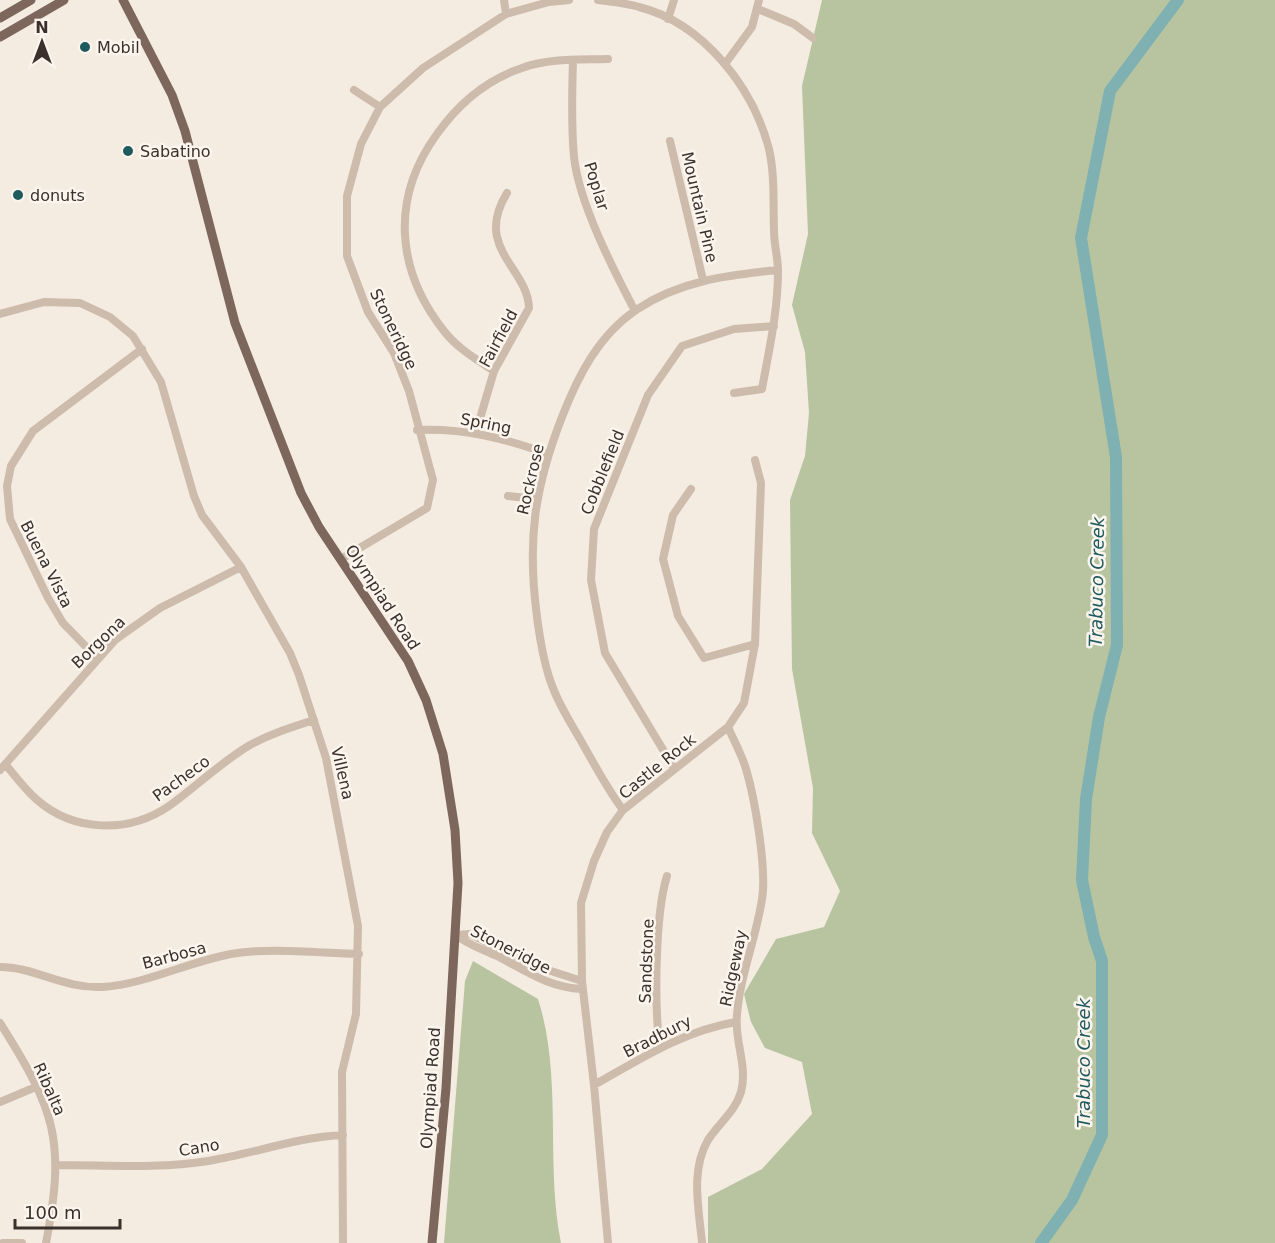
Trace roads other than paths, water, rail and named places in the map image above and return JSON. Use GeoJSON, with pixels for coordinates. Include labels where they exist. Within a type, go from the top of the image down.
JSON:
{"type":"FeatureCollection","features":[{"type":"Feature","properties":{"kind":"main road"},"geometry":{"type":"LineString","coordinates":[[0,18],[31,0]]}},
{"type":"Feature","properties":{"kind":"main road"},"geometry":{"type":"LineString","coordinates":[[0,37],[64,0]]}},
{"type":"Feature","properties":{"kind":"main road","name":"Olympiad Road"},"geometry":{"type":"LineString","coordinates":[[123,0],[164,76],[175,104],[235,323],[288,461],[319,527],[408,661],[426,700],[443,754],[451,792],[458,856],[456,934],[432,1243]]}},
{"type":"Feature","properties":{"kind":"street"},"geometry":{"type":"LineString","coordinates":[[504,0],[506,14]]}},
{"type":"Feature","properties":{"kind":"street","name":"Stoneridge"},"geometry":{"type":"LineString","coordinates":[[341,559],[427,508],[433,480],[417,430],[408,391],[394,353],[368,312],[347,256],[347,196],[361,144],[380,107],[423,68],[506,14],[549,2],[569,0]]}},
{"type":"Feature","properties":{"kind":"street"},"geometry":{"type":"LineString","coordinates":[[598,0],[640,7],[668,20],[697,38],[726,64],[751,103],[769,150],[778,270],[774,326],[762,389],[734,393]]}},
{"type":"Feature","properties":{"kind":"street"},"geometry":{"type":"LineString","coordinates":[[668,20],[674,0]]}},
{"type":"Feature","properties":{"kind":"street"},"geometry":{"type":"LineString","coordinates":[[726,64],[752,27],[759,0]]}},
{"type":"Feature","properties":{"kind":"street"},"geometry":{"type":"LineString","coordinates":[[758,9],[794,24],[813,38]]}},
{"type":"Feature","properties":{"kind":"street"},"geometry":{"type":"LineString","coordinates":[[494,371],[462,349],[445,332],[425,301],[407,252],[403,227],[410,180],[430,143],[452,113],[470,95],[489,83],[522,67],[573,60],[608,59]]}},
{"type":"Feature","properties":{"kind":"street","name":"Poplar"},"geometry":{"type":"LineString","coordinates":[[573,60],[574,157],[577,174],[601,239],[635,311]]}},
{"type":"Feature","properties":{"kind":"street"},"geometry":{"type":"LineString","coordinates":[[354,90],[380,107]]}},
{"type":"Feature","properties":{"kind":"street","name":"Mountain Pine"},"geometry":{"type":"LineString","coordinates":[[670,141],[703,280]]}},
{"type":"Feature","properties":{"kind":"street","name":"Fairfield"},"geometry":{"type":"LineString","coordinates":[[476,432],[494,371],[529,308],[529,297],[505,260],[498,240],[496,222],[499,206],[507,193]]}},
{"type":"Feature","properties":{"kind":"street","name":"Rockrose"},"geometry":{"type":"LineString","coordinates":[[623,810],[565,713],[552,687],[546,666],[538,625],[531,552],[536,499],[548,454],[587,362],[603,341],[635,311],[668,292],[703,280],[778,270]]}},
{"type":"Feature","properties":{"kind":"street","name":"Villena"},"geometry":{"type":"LineString","coordinates":[[0,314],[44,302],[80,303],[122,325],[142,349],[167,397],[197,505],[210,528],[241,567],[290,653],[326,758],[357,909],[359,954],[356,1014],[342,1072],[343,1243]]}},
{"type":"Feature","properties":{"kind":"street","name":"Cobblefield"},"geometry":{"type":"LineString","coordinates":[[674,768],[605,653],[591,580],[594,530],[648,395],[682,346],[734,329],[774,326]]}},
{"type":"Feature","properties":{"kind":"street","name":"Buena Vista"},"geometry":{"type":"LineString","coordinates":[[97,658],[63,623],[48,598],[10,519],[7,486],[11,466],[33,431],[142,349]]}},
{"type":"Feature","properties":{"kind":"street","name":"Spring"},"geometry":{"type":"LineString","coordinates":[[417,430],[476,432],[513,441],[548,454]]}},
{"type":"Feature","properties":{"kind":"street","name":"Castle Rock"},"geometry":{"type":"LineString","coordinates":[[608,1243],[594,1085],[582,985],[581,903],[594,861],[607,832],[623,810],[728,727],[744,703],[754,644],[761,483],[755,460]]}},
{"type":"Feature","properties":{"kind":"street"},"geometry":{"type":"LineString","coordinates":[[691,489],[673,515],[663,559],[678,616],[704,658],[754,644]]}},
{"type":"Feature","properties":{"kind":"street"},"geometry":{"type":"LineString","coordinates":[[508,496],[536,499]]}},
{"type":"Feature","properties":{"kind":"street","name":"Borgona"},"geometry":{"type":"LineString","coordinates":[[3,767],[97,658],[136,622],[241,567]]}},
{"type":"Feature","properties":{"kind":"street","name":"Pacheco"},"geometry":{"type":"LineString","coordinates":[[3,767],[35,798],[60,816],[87,824],[126,824],[169,806],[249,746],[314,720]]}},
{"type":"Feature","properties":{"kind":"street","name":"Ridgeway"},"geometry":{"type":"LineString","coordinates":[[702,1243],[697,1182],[698,1162],[708,1140],[734,1110],[741,1091],[744,1067],[736,1022],[738,996],[762,901],[765,877],[746,769],[728,727]]}},
{"type":"Feature","properties":{"kind":"street","name":"Sandstone"},"geometry":{"type":"LineString","coordinates":[[660,1048],[657,1019],[662,894],[668,876]]}},
{"type":"Feature","properties":{"kind":"street","name":"Stoneridge"},"geometry":{"type":"LineString","coordinates":[[456,934],[470,934],[544,982],[558,985],[582,985]]}},
{"type":"Feature","properties":{"kind":"street","name":"Stoneridge"},"geometry":{"type":"LineString","coordinates":[[486,946],[560,974],[582,985]]}},
{"type":"Feature","properties":{"kind":"street","name":"Barbosa"},"geometry":{"type":"LineString","coordinates":[[0,967],[17,969],[64,984],[93,987],[120,984],[240,953],[359,954]]}},
{"type":"Feature","properties":{"kind":"street"},"geometry":{"type":"LineString","coordinates":[[558,985],[560,974]]}},
{"type":"Feature","properties":{"kind":"street","name":"Bradbury"},"geometry":{"type":"LineString","coordinates":[[594,1085],[660,1048],[705,1027],[736,1022]]}},
{"type":"Feature","properties":{"kind":"street","name":"Ribalta"},"geometry":{"type":"LineString","coordinates":[[0,1023],[38,1086],[52,1126],[56,1165],[55,1196],[46,1243]]}},
{"type":"Feature","properties":{"kind":"street"},"geometry":{"type":"LineString","coordinates":[[0,1102],[38,1086]]}},
{"type":"Feature","properties":{"kind":"street","name":"Cano"},"geometry":{"type":"LineString","coordinates":[[56,1165],[162,1166],[209,1161],[314,1136],[343,1134]]}},
{"type":"Feature","properties":{"kind":"street"},"geometry":{"type":"LineString","coordinates":[[3,1243],[22,1243]]}},
{"type":"Feature","properties":{"kind":"waterway","name":"Trabuco Creek"},"geometry":{"type":"LineString","coordinates":[[1041,1243],[1072,1200],[1102,1135],[1102,961],[1094,937],[1082,880],[1086,799],[1099,717],[1117,645],[1116,457],[1081,238],[1110,91],[1178,0]]}},
{"type":"Feature","properties":{"kind":"place","name":"Mobil"},"geometry":{"type":"Point","coordinates":[85,47]}},
{"type":"Feature","properties":{"kind":"place","name":"Sabatino"},"geometry":{"type":"Point","coordinates":[128,151]}},
{"type":"Feature","properties":{"kind":"place","name":"donuts"},"geometry":{"type":"Point","coordinates":[18,195]}}]}
